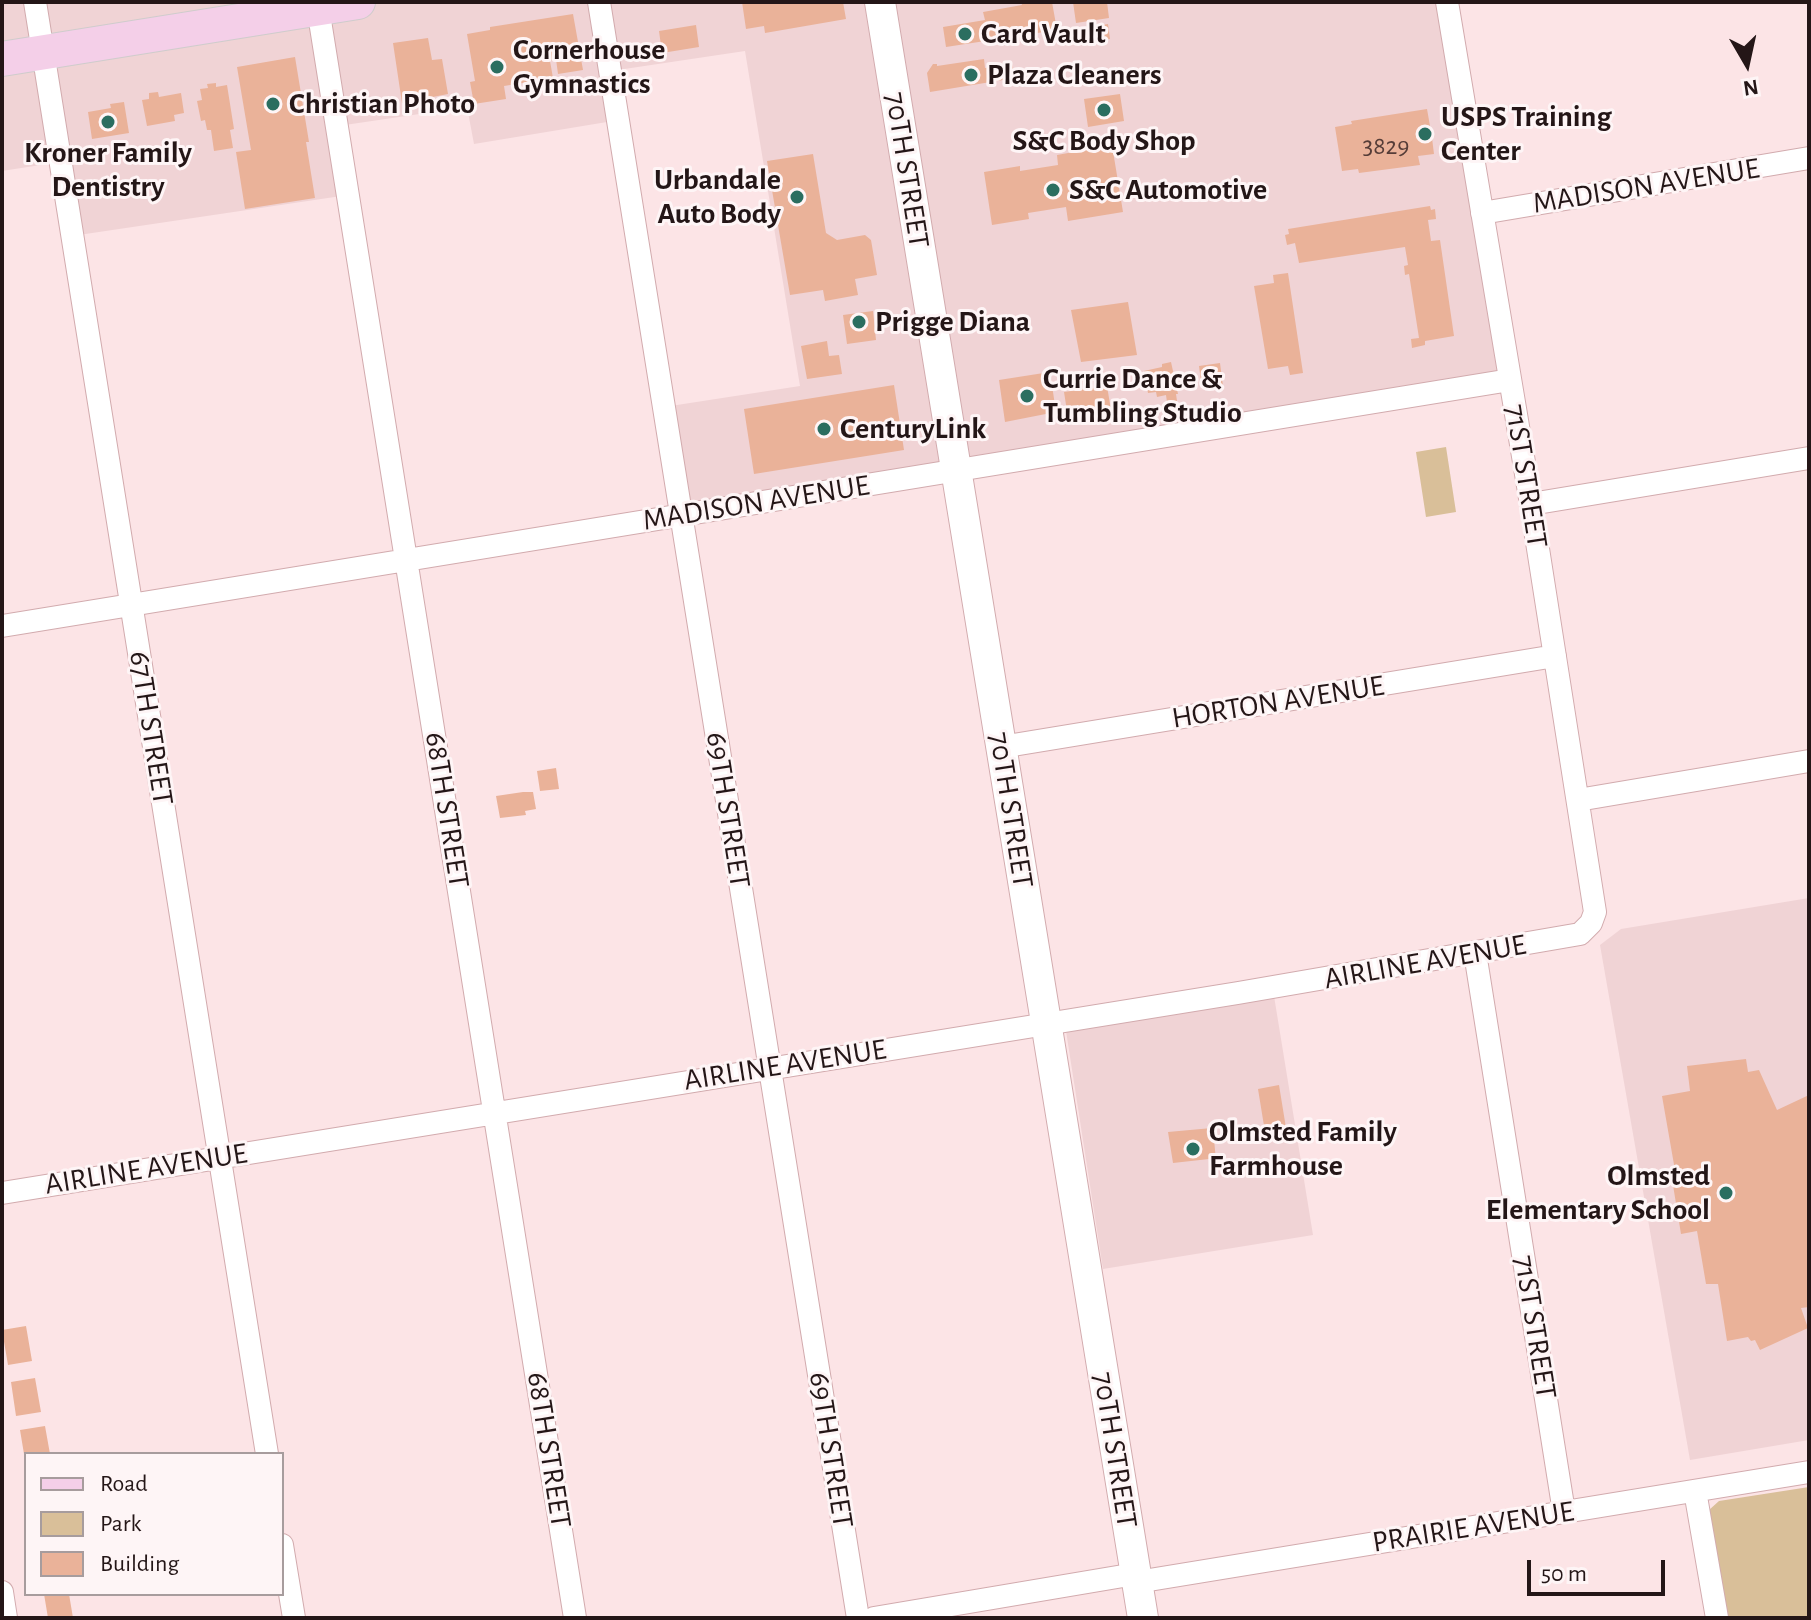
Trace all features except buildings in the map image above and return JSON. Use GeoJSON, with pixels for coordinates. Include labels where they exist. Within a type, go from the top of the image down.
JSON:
{"type":"FeatureCollection","features":[{"type":"Feature","properties":{"kind":"main road"},"geometry":{"type":"LineString","coordinates":[[2,59],[318,5],[358,2]]}},
{"type":"Feature","properties":{"kind":"main road","name":"70TH STREET"},"geometry":{"type":"LineString","coordinates":[[880,2],[1143,1618]]}},
{"type":"Feature","properties":{"kind":"street","name":"67TH STREET"},"geometry":{"type":"LineString","coordinates":[[35,2],[267,1452]]}},
{"type":"Feature","properties":{"kind":"street","name":"69TH STREET"},"geometry":{"type":"LineString","coordinates":[[599,2],[858,1618]]}},
{"type":"Feature","properties":{"kind":"street","name":"71ST STREET"},"geometry":{"type":"LineString","coordinates":[[1447,2],[1595,912],[1591,923],[1580,934],[1568,938]]}},
{"type":"Feature","properties":{"kind":"street","name":"68TH STREET"},"geometry":{"type":"LineString","coordinates":[[318,5],[575,1618]]}},
{"type":"Feature","properties":{"kind":"street","name":"MADISON AVENUE"},"geometry":{"type":"LineString","coordinates":[[1482,213],[1809,158]]}},
{"type":"Feature","properties":{"kind":"street","name":"MADISON AVENUE"},"geometry":{"type":"LineString","coordinates":[[2,626],[1510,380]]}},
{"type":"Feature","properties":{"kind":"street"},"geometry":{"type":"LineString","coordinates":[[1531,504],[1809,458]]}},
{"type":"Feature","properties":{"kind":"street","name":"HORTON AVENUE"},"geometry":{"type":"LineString","coordinates":[[1001,747],[1555,656]]}},
{"type":"Feature","properties":{"kind":"street"},"geometry":{"type":"LineString","coordinates":[[1578,800],[1809,761]]}},
{"type":"Feature","properties":{"kind":"street","name":"AIRLINE AVENUE"},"geometry":{"type":"LineString","coordinates":[[2,1193],[1568,938]]}},
{"type":"Feature","properties":{"kind":"street","name":"71ST STREET"},"geometry":{"type":"LineString","coordinates":[[1475,953],[1564,1512]]}},
{"type":"Feature","properties":{"kind":"street","name":"PRAIRIE AVENUE"},"geometry":{"type":"LineString","coordinates":[[874,1618],[1809,1472]]}},
{"type":"Feature","properties":{"kind":"street"},"geometry":{"type":"LineString","coordinates":[[1695,1491],[1717,1618]]}},
{"type":"Feature","properties":{"kind":"street"},"geometry":{"type":"LineString","coordinates":[[284,1557],[294,1618]]}},
{"type":"Feature","properties":{"kind":"street"},"geometry":{"type":"LineString","coordinates":[[2,1592],[6,1618]]}},
{"type":"Feature","properties":{"kind":"shaded area"},"geometry":{"type":"Polygon","coordinates":[[[2,2],[1447,2],[1510,380],[681,515],[664,407],[800,386],[745,51],[611,71],[619,120],[474,144],[467,107],[338,126],[348,195],[72,236],[60,162],[2,171],[2,2]]]}},
{"type":"Feature","properties":{"kind":"shaded area","name":"Olmsted Elementary School"},"geometry":{"type":"Polygon","coordinates":[[[1809,898],[1809,1440],[1690,1460],[1600,945],[1621,929],[1809,898]]]}},
{"type":"Feature","properties":{"kind":"shaded area"},"geometry":{"type":"Polygon","coordinates":[[[1274,996],[1313,1235],[1103,1269],[1066,1031],[1274,996]]]}},
{"type":"Feature","properties":{"kind":"green space"},"geometry":{"type":"Polygon","coordinates":[[[1446,447],[1456,512],[1426,517],[1416,452],[1446,447]]]}},
{"type":"Feature","properties":{"kind":"green space"},"geometry":{"type":"Polygon","coordinates":[[[1809,1487],[1809,1618],[1726,1618],[1709,1510],[1719,1501],[1809,1487]]]}},
{"type":"Feature","properties":{"kind":"place","name":"Card Vault"},"geometry":{"type":"Point","coordinates":[965,34]}},
{"type":"Feature","properties":{"kind":"place","name":"Cornerhouse Gymnastics"},"geometry":{"type":"Point","coordinates":[497,67]}},
{"type":"Feature","properties":{"kind":"place","name":"Plaza Cleaners"},"geometry":{"type":"Point","coordinates":[971,75]}},
{"type":"Feature","properties":{"kind":"place","name":"Christian Photo"},"geometry":{"type":"Point","coordinates":[273,104]}},
{"type":"Feature","properties":{"kind":"place","name":"S&C Body Shop"},"geometry":{"type":"Point","coordinates":[1104,110]}},
{"type":"Feature","properties":{"kind":"place","name":"Kroner Family Dentistry"},"geometry":{"type":"Point","coordinates":[108,122]}},
{"type":"Feature","properties":{"kind":"place","name":"USPS Training Center"},"geometry":{"type":"Point","coordinates":[1425,134]}},
{"type":"Feature","properties":{"kind":"place","name":"S&C Automotive"},"geometry":{"type":"Point","coordinates":[1053,190]}},
{"type":"Feature","properties":{"kind":"place","name":"Urbandale Auto Body"},"geometry":{"type":"Point","coordinates":[797,197]}},
{"type":"Feature","properties":{"kind":"place","name":"Prigge Diana"},"geometry":{"type":"Point","coordinates":[859,322]}},
{"type":"Feature","properties":{"kind":"place","name":"Currie Dance & Tumbling Studio"},"geometry":{"type":"Point","coordinates":[1027,396]}},
{"type":"Feature","properties":{"kind":"place","name":"CenturyLink"},"geometry":{"type":"Point","coordinates":[824,429]}},
{"type":"Feature","properties":{"kind":"place","name":"Olmsted Family Farmhouse"},"geometry":{"type":"Point","coordinates":[1193,1149]}},
{"type":"Feature","properties":{"kind":"place","name":"Olmsted Elementary School"},"geometry":{"type":"Point","coordinates":[1726,1193]}}]}
